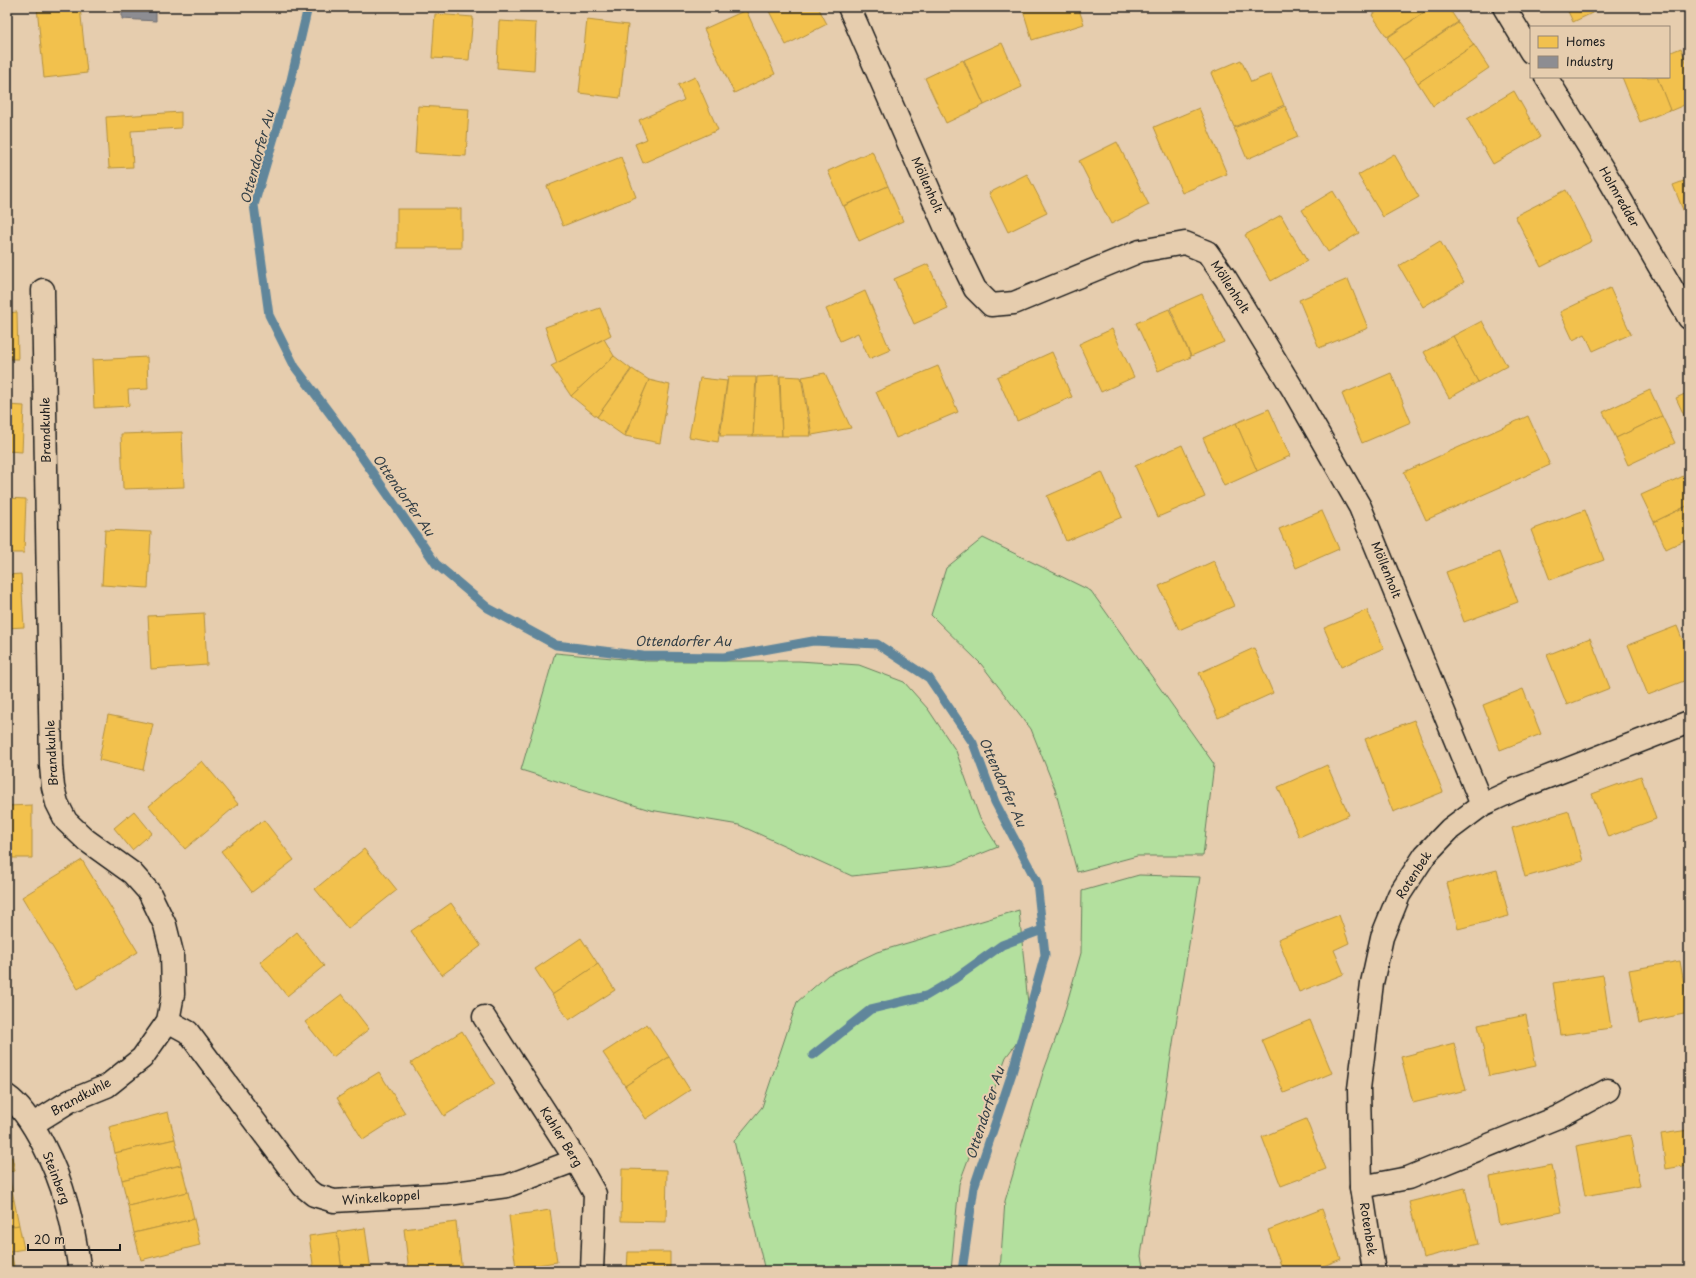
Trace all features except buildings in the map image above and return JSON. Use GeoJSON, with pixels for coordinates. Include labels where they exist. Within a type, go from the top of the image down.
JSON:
{"type":"FeatureCollection","features":[{"type":"Feature","properties":{"kind":"street","name":"Möllenholt"},"geometry":{"type":"LineString","coordinates":[[848,7],[947,231],[975,289],[991,306],[1014,303],[1140,252],[1184,243],[1207,252],[1239,300],[1360,507],[1482,805]]}},
{"type":"Feature","properties":{"kind":"street"},"geometry":{"type":"LineString","coordinates":[[1504,7],[1530,50]]}},
{"type":"Feature","properties":{"kind":"street","name":"Holmredder"},"geometry":{"type":"LineString","coordinates":[[1547,78],[1610,181],[1689,318]]}},
{"type":"Feature","properties":{"kind":"street","name":"Brandkuhle"},"geometry":{"type":"LineString","coordinates":[[33,1124],[70,1101],[107,1086],[142,1058],[168,1021],[173,994],[172,953],[165,925],[149,892],[132,873],[86,840],[66,821],[57,803],[53,787],[51,750],[43,290]]}},
{"type":"Feature","properties":{"kind":"street","name":"Rotenbek"},"geometry":{"type":"LineString","coordinates":[[1374,1271],[1361,1187],[1359,1089],[1372,983],[1382,937],[1399,895],[1425,855],[1450,829],[1482,805],[1514,790],[1689,722]]}},
{"type":"Feature","properties":{"kind":"street","name":"Kahler Berg"},"geometry":{"type":"LineString","coordinates":[[484,1017],[576,1160],[595,1194],[592,1271]]}},
{"type":"Feature","properties":{"kind":"street","name":"Winkelkoppel"},"geometry":{"type":"LineString","coordinates":[[168,1021],[188,1032],[303,1186],[314,1195],[334,1201],[448,1194],[507,1186],[576,1160]]}},
{"type":"Feature","properties":{"kind":"street","name":"Rotenbek"},"geometry":{"type":"LineString","coordinates":[[1361,1187],[1408,1178],[1558,1117],[1608,1090]]}},
{"type":"Feature","properties":{"kind":"street","name":"Steinberg"},"geometry":{"type":"LineString","coordinates":[[7,1096],[33,1124],[50,1160],[66,1202],[80,1271]]}},
{"type":"Feature","properties":{"kind":"green space"},"geometry":{"type":"Polygon","coordinates":[[[983,538],[1091,591],[1214,764],[1203,856],[1137,856],[1077,872],[1055,789],[1031,729],[981,664],[931,615],[946,568],[983,538]]]}},
{"type":"Feature","properties":{"kind":"green space"},"geometry":{"type":"Polygon","coordinates":[[[555,653],[647,661],[799,661],[859,665],[904,682],[928,709],[956,751],[979,816],[998,847],[953,865],[852,876],[739,825],[650,810],[521,770],[555,653]]]}},
{"type":"Feature","properties":{"kind":"green space"},"geometry":{"type":"Polygon","coordinates":[[[1139,875],[1200,877],[1141,1256],[1144,1271],[1000,1271],[1005,1201],[1043,1073],[1061,1024],[1081,953],[1082,891],[1139,875]]]}},
{"type":"Feature","properties":{"kind":"green space"},"geometry":{"type":"Polygon","coordinates":[[[1019,910],[1030,1025],[1006,1057],[959,1184],[951,1271],[765,1271],[734,1141],[762,1107],[797,1002],[828,975],[877,952],[1019,910]]]}},
{"type":"Feature","properties":{"kind":"waterway","name":"Ottendorfer Au"},"geometry":{"type":"LineString","coordinates":[[308,7],[291,80],[254,205],[269,315],[295,367],[352,443],[436,564],[488,608],[556,645],[643,656],[724,657],[813,641],[877,644],[929,678],[973,743],[995,802],[1037,882],[1045,955],[1012,1073],[974,1187],[962,1271]]}},
{"type":"Feature","properties":{"kind":"waterway"},"geometry":{"type":"LineString","coordinates":[[813,1055],[871,1009],[926,996],[953,980],[1002,945],[1042,930]]}}]}
